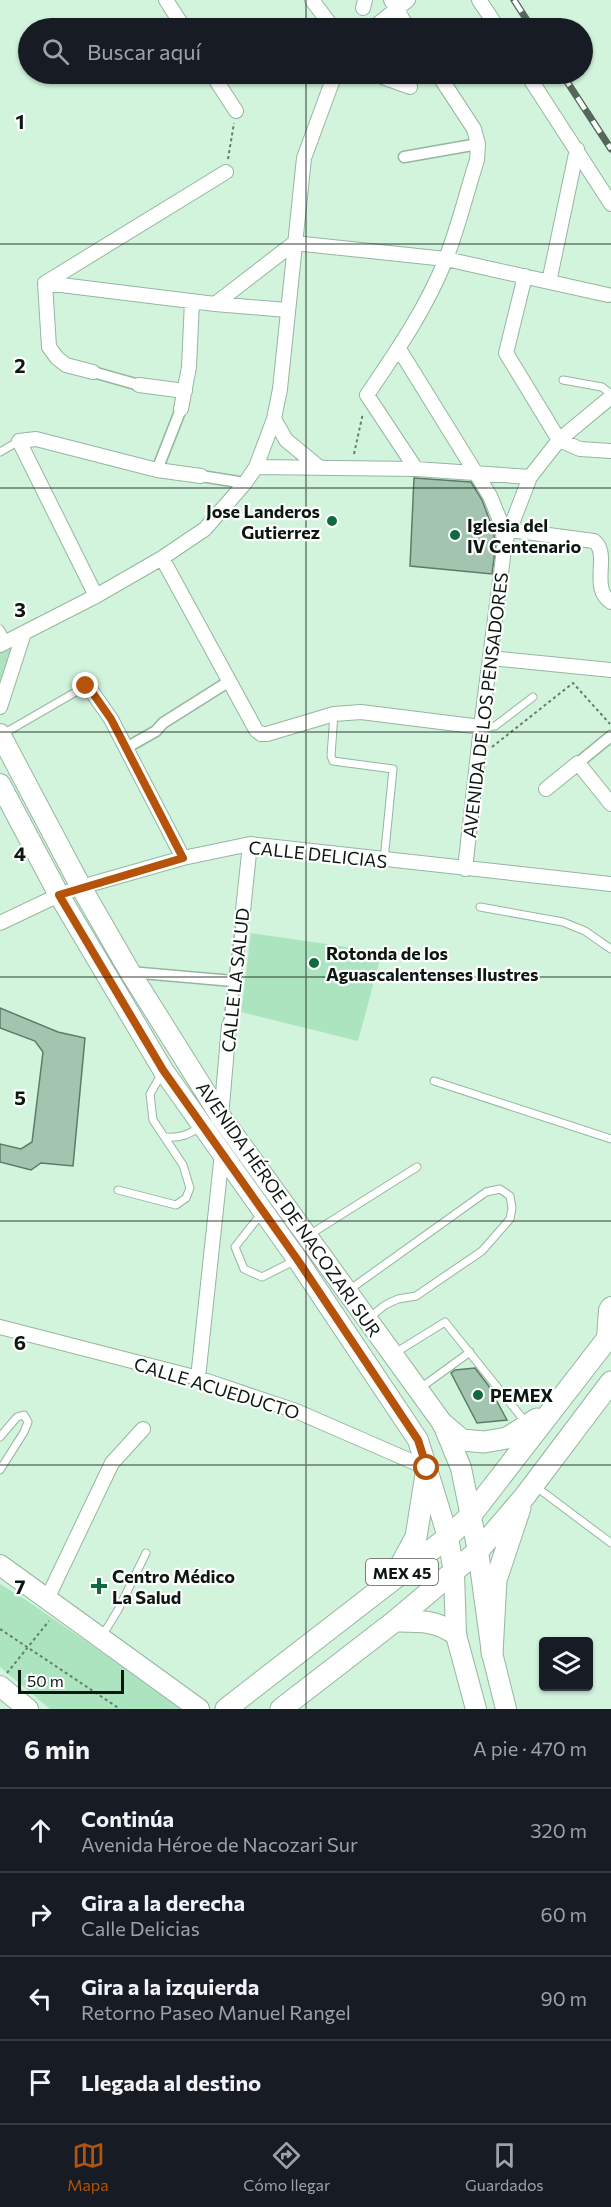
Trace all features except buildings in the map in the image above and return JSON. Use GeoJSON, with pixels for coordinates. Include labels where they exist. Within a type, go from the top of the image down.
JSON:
{"type":"FeatureCollection","features":[{"type":"Feature","properties":{"kind":"main road","name":"AVENIDA HÉROE DE NACOZARI SUR"},"geometry":{"type":"LineString","coordinates":[[0,735],[81,887],[130,972],[221,1117],[443,1424],[460,1468],[471,1515],[492,1653],[506,1709]]}},
{"type":"Feature","properties":{"kind":"main road","name":"AVENIDA HÉROE DE NACOZARI SUR"},"geometry":{"type":"LineString","coordinates":[[0,784],[59,895],[163,1070],[297,1259],[418,1440],[448,1537],[454,1572],[456,1635],[476,1709]]}},
{"type":"Feature","properties":{"kind":"main road"},"geometry":{"type":"LineString","coordinates":[[443,1424],[462,1440],[484,1442],[507,1438],[531,1428],[553,1410],[609,1337],[611,1307]]}},
{"type":"Feature","properties":{"kind":"main road","name":"MEX 45"},"geometry":{"type":"LineString","coordinates":[[282,1709],[395,1621],[478,1551],[529,1490],[611,1382]]}},
{"type":"Feature","properties":{"kind":"main road","name":"MEX 45"},"geometry":{"type":"LineString","coordinates":[[226,1709],[448,1537],[471,1515],[531,1428]]}},
{"type":"Feature","properties":{"kind":"main road"},"geometry":{"type":"LineString","coordinates":[[392,1580],[416,1537],[427,1468]]}},
{"type":"Feature","properties":{"kind":"main road"},"geometry":{"type":"LineString","coordinates":[[492,1653],[496,1580],[529,1490]]}},
{"type":"Feature","properties":{"kind":"main road"},"geometry":{"type":"LineString","coordinates":[[0,1565],[199,1709]]}},
{"type":"Feature","properties":{"kind":"main road"},"geometry":{"type":"LineString","coordinates":[[395,1621],[432,1622],[447,1628],[456,1635]]}},
{"type":"Feature","properties":{"kind":"main road"},"geometry":{"type":"LineString","coordinates":[[3,1680],[28,1709]]}},
{"type":"Feature","properties":{"kind":"street"},"geometry":{"type":"LineString","coordinates":[[166,0],[178,18]]}},
{"type":"Feature","properties":{"kind":"street"},"geometry":{"type":"LineString","coordinates":[[312,0],[326,18]]}},
{"type":"Feature","properties":{"kind":"street"},"geometry":{"type":"LineString","coordinates":[[381,18],[393,4],[408,0]]}},
{"type":"Feature","properties":{"kind":"street"},"geometry":{"type":"LineString","coordinates":[[479,0],[491,18]]}},
{"type":"Feature","properties":{"kind":"street"},"geometry":{"type":"LineString","coordinates":[[393,4],[402,18]]}},
{"type":"Feature","properties":{"kind":"street"},"geometry":{"type":"LineString","coordinates":[[218,84],[236,111]]}},
{"type":"Feature","properties":{"kind":"street"},"geometry":{"type":"LineString","coordinates":[[4,643],[96,596],[162,558],[205,529],[256,467],[274,419],[280,389],[304,158],[331,84]]}},
{"type":"Feature","properties":{"kind":"street"},"geometry":{"type":"LineString","coordinates":[[402,84],[410,87]]}},
{"type":"Feature","properties":{"kind":"street"},"geometry":{"type":"LineString","coordinates":[[416,470],[367,395],[399,349],[433,288],[446,259],[477,160],[478,144],[474,129],[445,84]]}},
{"type":"Feature","properties":{"kind":"street"},"geometry":{"type":"LineString","coordinates":[[534,84],[611,204]]}},
{"type":"Feature","properties":{"kind":"street"},"geometry":{"type":"LineString","coordinates":[[404,157],[478,144]]}},
{"type":"Feature","properties":{"kind":"street"},"geometry":{"type":"LineString","coordinates":[[549,282],[577,149]]}},
{"type":"Feature","properties":{"kind":"street"},"geometry":{"type":"LineString","coordinates":[[45,283],[226,172]]}},
{"type":"Feature","properties":{"kind":"street"},"geometry":{"type":"LineString","coordinates":[[214,304],[294,243],[446,259],[608,295]]}},
{"type":"Feature","properties":{"kind":"street"},"geometry":{"type":"LineString","coordinates":[[525,276],[506,353],[559,440],[580,449],[611,451]]}},
{"type":"Feature","properties":{"kind":"street"},"geometry":{"type":"LineString","coordinates":[[45,283],[214,304],[287,310]]}},
{"type":"Feature","properties":{"kind":"street"},"geometry":{"type":"LineString","coordinates":[[45,283],[49,347],[66,365],[139,385],[185,391]]}},
{"type":"Feature","properties":{"kind":"street"},"geometry":{"type":"LineString","coordinates":[[157,470],[181,409],[185,391],[189,367],[192,301]]}},
{"type":"Feature","properties":{"kind":"street","name":"AVENIDA DE LOS PENSADORES"},"geometry":{"type":"LineString","coordinates":[[399,349],[490,496],[507,536]]}},
{"type":"Feature","properties":{"kind":"street","name":"AVENIDA DE LOS PENSADORES"},"geometry":{"type":"LineString","coordinates":[[465,869],[481,727],[507,536],[530,477],[559,440],[611,395]]}},
{"type":"Feature","properties":{"kind":"street"},"geometry":{"type":"LineString","coordinates":[[274,419],[286,440],[320,468]]}},
{"type":"Feature","properties":{"kind":"street"},"geometry":{"type":"LineString","coordinates":[[96,596],[19,441],[36,439],[157,470],[245,483]]}},
{"type":"Feature","properties":{"kind":"street"},"geometry":{"type":"LineString","coordinates":[[256,467],[416,470],[530,477]]}},
{"type":"Feature","properties":{"kind":"street"},"geometry":{"type":"LineString","coordinates":[[507,536],[594,541],[603,551],[601,589],[604,598],[611,602]]}},
{"type":"Feature","properties":{"kind":"street"},"geometry":{"type":"LineString","coordinates":[[162,558],[228,682],[256,730],[261,734],[334,714],[361,711],[481,727]]}},
{"type":"Feature","properties":{"kind":"street"},"geometry":{"type":"LineString","coordinates":[[0,707],[24,633]]}},
{"type":"Feature","properties":{"kind":"street"},"geometry":{"type":"LineString","coordinates":[[490,658],[611,670]]}},
{"type":"Feature","properties":{"kind":"street"},"geometry":{"type":"LineString","coordinates":[[126,748],[156,731],[163,723],[228,682]]}},
{"type":"Feature","properties":{"kind":"street"},"geometry":{"type":"LineString","coordinates":[[86,686],[111,719],[183,858]]}},
{"type":"Feature","properties":{"kind":"street"},"geometry":{"type":"LineString","coordinates":[[546,789],[611,736]]}},
{"type":"Feature","properties":{"kind":"street"},"geometry":{"type":"LineString","coordinates":[[578,763],[611,804]]}},
{"type":"Feature","properties":{"kind":"street","name":"CALLE DELICIAS"},"geometry":{"type":"LineString","coordinates":[[0,923],[81,887],[183,858],[250,844],[611,884]]}},
{"type":"Feature","properties":{"kind":"street","name":"CALLE LA SALUD"},"geometry":{"type":"LineString","coordinates":[[221,1117],[233,981],[250,844]]}},
{"type":"Feature","properties":{"kind":"street"},"geometry":{"type":"LineString","coordinates":[[130,972],[233,981]]}},
{"type":"Feature","properties":{"kind":"street"},"geometry":{"type":"LineString","coordinates":[[198,1378],[222,1153]]}},
{"type":"Feature","properties":{"kind":"street","name":"CALLE ACUEDUCTO"},"geometry":{"type":"LineString","coordinates":[[2,1330],[198,1378],[296,1411],[427,1468]]}},
{"type":"Feature","properties":{"kind":"street"},"geometry":{"type":"LineString","coordinates":[[54,1604],[112,1463],[143,1429]]}},
{"type":"Feature","properties":{"kind":"lane"},"geometry":{"type":"LineString","coordinates":[[563,380],[602,387],[611,395]]}},
{"type":"Feature","properties":{"kind":"lane"},"geometry":{"type":"LineString","coordinates":[[0,452],[19,441]]}},
{"type":"Feature","properties":{"kind":"lane"},"geometry":{"type":"LineString","coordinates":[[0,628],[4,643]]}},
{"type":"Feature","properties":{"kind":"lane"},"geometry":{"type":"LineString","coordinates":[[0,735],[86,686]]}},
{"type":"Feature","properties":{"kind":"lane"},"geometry":{"type":"LineString","coordinates":[[481,727],[495,726],[533,697]]}},
{"type":"Feature","properties":{"kind":"lane"},"geometry":{"type":"LineString","coordinates":[[334,714],[331,756],[333,761],[393,769],[384,860]]}},
{"type":"Feature","properties":{"kind":"lane"},"geometry":{"type":"LineString","coordinates":[[480,907],[562,922],[585,931],[611,950]]}},
{"type":"Feature","properties":{"kind":"lane"},"geometry":{"type":"LineString","coordinates":[[118,1190],[176,1205],[186,1198],[190,1188],[183,1165],[153,1120],[150,1094],[163,1070]]}},
{"type":"Feature","properties":{"kind":"lane"},"geometry":{"type":"LineString","coordinates":[[434,1081],[611,1139]]}},
{"type":"Feature","properties":{"kind":"lane"},"geometry":{"type":"LineString","coordinates":[[166,1137],[179,1138],[190,1134],[202,1125]]}},
{"type":"Feature","properties":{"kind":"lane"},"geometry":{"type":"LineString","coordinates":[[307,1236],[417,1167]]}},
{"type":"Feature","properties":{"kind":"lane"},"geometry":{"type":"LineString","coordinates":[[347,1292],[486,1192],[500,1189],[510,1196],[512,1208],[510,1219],[482,1251],[416,1296],[398,1299],[385,1305],[367,1319]]}},
{"type":"Feature","properties":{"kind":"lane"},"geometry":{"type":"LineString","coordinates":[[263,1212],[235,1247],[244,1269],[262,1276],[297,1259]]}},
{"type":"Feature","properties":{"kind":"lane"},"geometry":{"type":"LineString","coordinates":[[393,1355],[445,1322],[531,1428]]}},
{"type":"Feature","properties":{"kind":"lane"},"geometry":{"type":"LineString","coordinates":[[418,1390],[470,1352]]}},
{"type":"Feature","properties":{"kind":"lane"},"geometry":{"type":"LineString","coordinates":[[0,1437],[17,1417],[24,1415],[28,1422],[24,1432],[0,1470]]}},
{"type":"Feature","properties":{"kind":"lane"},"geometry":{"type":"LineString","coordinates":[[529,1490],[611,1543]]}},
{"type":"Feature","properties":{"kind":"lane"},"geometry":{"type":"LineString","coordinates":[[101,1638],[118,1610],[146,1553]]}},
{"type":"Feature","properties":{"kind":"path"},"geometry":{"type":"LineString","coordinates":[[226,172],[236,111]]}},
{"type":"Feature","properties":{"kind":"path"},"geometry":{"type":"LineString","coordinates":[[350,469],[367,395]]}},
{"type":"Feature","properties":{"kind":"path"},"geometry":{"type":"LineString","coordinates":[[478,758],[573,682],[611,725]]}},
{"type":"Feature","properties":{"kind":"path"},"geometry":{"type":"LineString","coordinates":[[3,1680],[28,1648],[54,1604]]}},
{"type":"Feature","properties":{"kind":"path"},"geometry":{"type":"LineString","coordinates":[[0,1629],[120,1709]]}},
{"type":"Feature","properties":{"kind":"green space"},"geometry":{"type":"Polygon","coordinates":[[[16,640],[0,688],[0,649],[16,640]]]}},
{"type":"Feature","properties":{"kind":"green space"},"geometry":{"type":"Polygon","coordinates":[[[251,933],[382,952],[358,1041],[241,1012],[251,933]]]}},
{"type":"Feature","properties":{"kind":"green space"},"geometry":{"type":"Polygon","coordinates":[[[0,1584],[184,1709],[50,1709],[0,1667],[0,1584]]]}},
{"type":"Feature","properties":{"kind":"railway"},"geometry":{"type":"LineString","coordinates":[[514,0],[526,18]]}},
{"type":"Feature","properties":{"kind":"railway"},"geometry":{"type":"LineString","coordinates":[[569,84],[611,149]]}},
{"type":"Feature","properties":{"kind":"place","name":"Jose Landeros Gutierrez"},"geometry":{"type":"Point","coordinates":[332,521]}},
{"type":"Feature","properties":{"kind":"place","name":"Iglesia del IV Centenario"},"geometry":{"type":"Point","coordinates":[455,535]}},
{"type":"Feature","properties":{"kind":"place","name":"Rotonda de los Aguascalentenses Ilustres"},"geometry":{"type":"Point","coordinates":[314,963]}},
{"type":"Feature","properties":{"kind":"place","name":"PEMEX"},"geometry":{"type":"Point","coordinates":[478,1395]}},
{"type":"Feature","properties":{"kind":"place","name":"Centro Médico La Salud"},"geometry":{"type":"Point","coordinates":[99,1586]}},
{"type":"Feature","properties":{"kind":"route"},"geometry":{"type":"LineString","coordinates":[[86,686],[111,719],[183,858],[59,895],[163,1070],[297,1259],[418,1440],[427,1468]]}}]}
